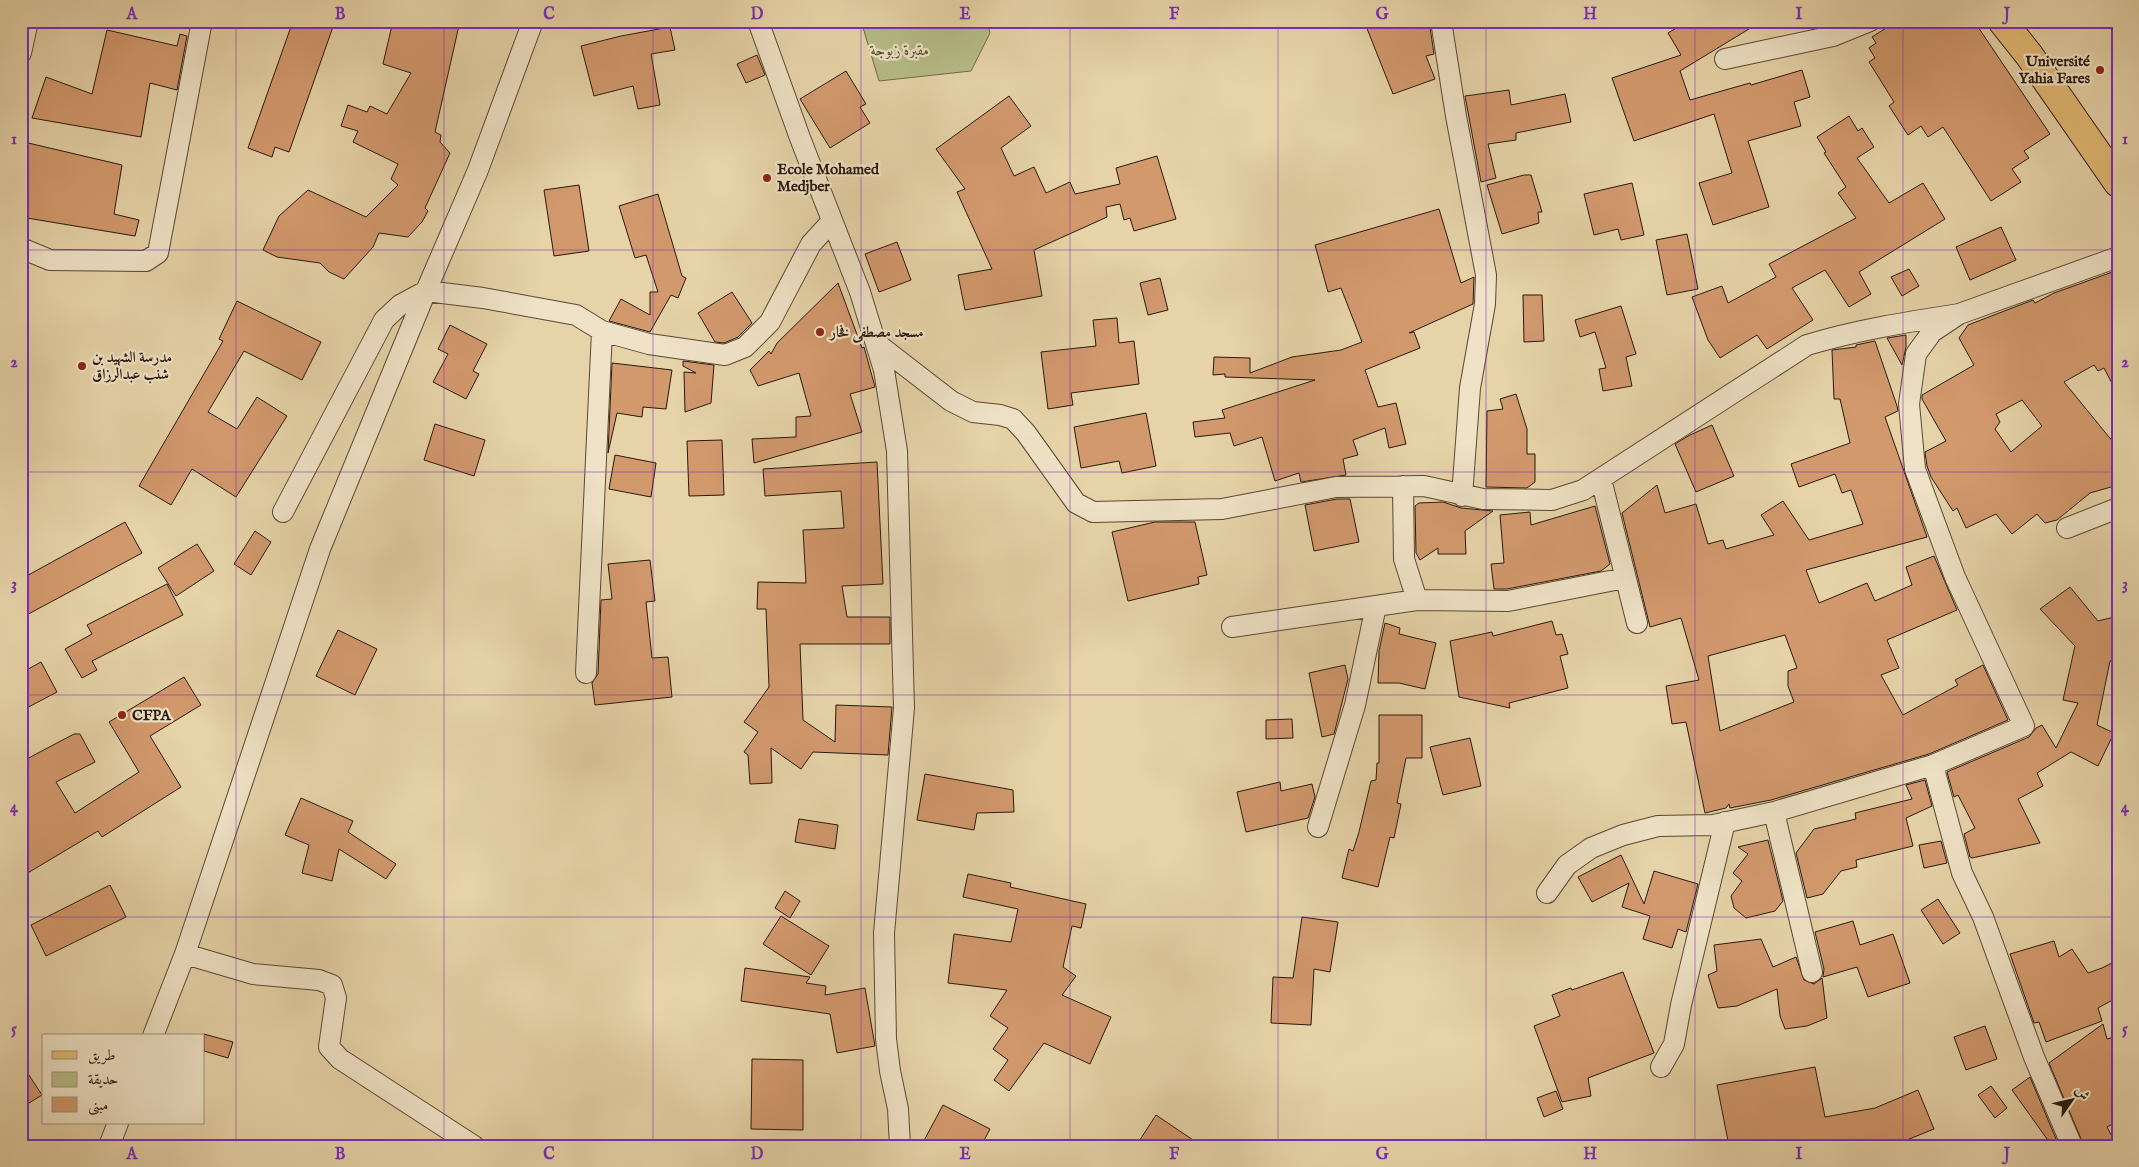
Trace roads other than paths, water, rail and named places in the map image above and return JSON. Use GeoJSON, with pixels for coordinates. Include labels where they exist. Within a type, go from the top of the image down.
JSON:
{"type":"FeatureCollection","features":[{"type":"Feature","properties":{"kind":"main road"},"geometry":{"type":"LineString","coordinates":[[2002,21],[2030,55],[2118,183]]}},
{"type":"Feature","properties":{"kind":"street"},"geometry":{"type":"LineString","coordinates":[[21,53],[28,21]]}},
{"type":"Feature","properties":{"kind":"street"},"geometry":{"type":"LineString","coordinates":[[21,248],[50,260],[146,261],[158,253],[202,21]]}},
{"type":"Feature","properties":{"kind":"street"},"geometry":{"type":"LineString","coordinates":[[154,1034],[186,954],[320,549],[478,170],[533,21]]}},
{"type":"Feature","properties":{"kind":"street"},"geometry":{"type":"LineString","coordinates":[[758,21],[860,292],[884,370],[897,451],[904,708],[884,933],[886,1039],[898,1109],[900,1146]]}},
{"type":"Feature","properties":{"kind":"street"},"geometry":{"type":"LineString","coordinates":[[1441,21],[1456,116],[1486,275],[1485,304],[1470,388],[1462,496]]}},
{"type":"Feature","properties":{"kind":"street"},"geometry":{"type":"LineString","coordinates":[[1725,59],[1833,36],[1870,21]]}},
{"type":"Feature","properties":{"kind":"street"},"geometry":{"type":"LineString","coordinates":[[283,512],[384,320],[400,305],[426,291],[483,298],[576,315],[602,330],[650,344],[724,355],[746,347],[770,322],[811,244],[832,221]]}},
{"type":"Feature","properties":{"kind":"street"},"geometry":{"type":"LineString","coordinates":[[876,343],[951,401],[973,412],[1000,415],[1013,419],[1026,433],[1076,503],[1093,512],[1222,509],[1336,486],[1424,486],[1462,496],[1483,499],[1552,500],[1582,490],[1806,345],[1880,326],[1959,314],[2118,257]]}},
{"type":"Feature","properties":{"kind":"street"},"geometry":{"type":"LineString","coordinates":[[1547,893],[1568,866],[1591,848],[1623,835],[1658,826],[1713,825],[1774,812],[1933,765],[2024,726],[1955,577],[1915,469],[1909,404],[1916,354],[1932,332],[1959,314]]}},
{"type":"Feature","properties":{"kind":"street"},"geometry":{"type":"LineString","coordinates":[[586,673],[602,330]]}},
{"type":"Feature","properties":{"kind":"street"},"geometry":{"type":"LineString","coordinates":[[1600,479],[1636,623]]}},
{"type":"Feature","properties":{"kind":"street"},"geometry":{"type":"LineString","coordinates":[[1403,486],[1404,559],[1417,600]]}},
{"type":"Feature","properties":{"kind":"street"},"geometry":{"type":"LineString","coordinates":[[2067,528],[2118,508]]}},
{"type":"Feature","properties":{"kind":"street"},"geometry":{"type":"LineString","coordinates":[[1232,627],[1417,600],[1508,601],[1625,578]]}},
{"type":"Feature","properties":{"kind":"street"},"geometry":{"type":"LineString","coordinates":[[1318,827],[1355,705],[1376,606]]}},
{"type":"Feature","properties":{"kind":"street"},"geometry":{"type":"LineString","coordinates":[[1933,765],[1962,873],[1983,917],[2034,1057],[2072,1146]]}},
{"type":"Feature","properties":{"kind":"street"},"geometry":{"type":"LineString","coordinates":[[1774,812],[1812,972]]}},
{"type":"Feature","properties":{"kind":"street"},"geometry":{"type":"LineString","coordinates":[[1661,1067],[1674,1044],[1681,1005],[1725,822]]}},
{"type":"Feature","properties":{"kind":"street"},"geometry":{"type":"LineString","coordinates":[[186,954],[253,974],[319,980],[332,985],[336,998],[329,1047],[340,1059],[474,1146]]}},
{"type":"Feature","properties":{"kind":"street"},"geometry":{"type":"LineString","coordinates":[[110,1146],[118,1124]]}},
{"type":"Feature","properties":{"kind":"place","name":"Université Yahia Fares"},"geometry":{"type":"Point","coordinates":[2100,70]}},
{"type":"Feature","properties":{"kind":"place","name":"Ecole Mohamed Medjber"},"geometry":{"type":"Point","coordinates":[767,178]}},
{"type":"Feature","properties":{"kind":"place","name":"مسجد مصطفى فخار"},"geometry":{"type":"Point","coordinates":[820,332]}},
{"type":"Feature","properties":{"kind":"place","name":"مدرسة الشهيد بن شنب عبدالرزاق"},"geometry":{"type":"Point","coordinates":[82,366]}},
{"type":"Feature","properties":{"kind":"place","name":"CFPA"},"geometry":{"type":"Point","coordinates":[122,715]}},
{"type":"Feature","properties":{"kind":"park label","name":"مقبرة زبوجة"},"geometry":{"type":"Point","coordinates":[900,50]}}]}
